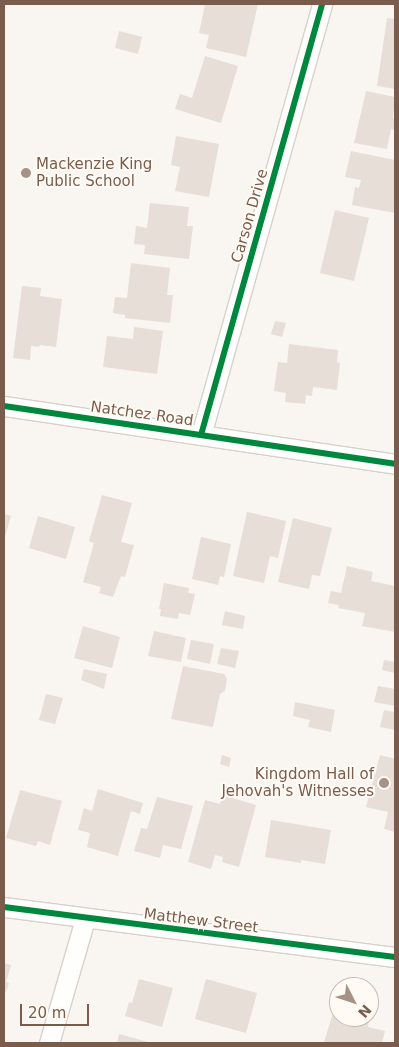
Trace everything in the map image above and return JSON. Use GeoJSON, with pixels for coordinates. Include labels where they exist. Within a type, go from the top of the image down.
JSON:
{"type":"FeatureCollection","features":[{"type":"Feature","properties":{"kind":"street","name":"Carson Drive"},"geometry":{"type":"LineString","coordinates":[[201,435],[322,4]]}},
{"type":"Feature","properties":{"kind":"street","name":"Natchez Road"},"geometry":{"type":"LineString","coordinates":[[4,406],[395,464]]}},
{"type":"Feature","properties":{"kind":"street","name":"Matthew Street"},"geometry":{"type":"LineString","coordinates":[[4,908],[395,957]]}},
{"type":"Feature","properties":{"kind":"street"},"geometry":{"type":"LineString","coordinates":[[49,1043],[85,919]]}},
{"type":"Feature","properties":{"kind":"building"},"geometry":{"type":"Polygon","coordinates":[[[205,4],[258,4],[246,57],[206,48],[209,35],[199,33],[205,4]]]}},
{"type":"Feature","properties":{"kind":"building"},"geometry":{"type":"Polygon","coordinates":[[[387,18],[395,19],[395,89],[377,86],[387,18]]]}},
{"type":"Feature","properties":{"kind":"building"},"geometry":{"type":"Polygon","coordinates":[[[119,31],[142,37],[138,54],[115,48],[119,31]]]}},
{"type":"Feature","properties":{"kind":"building"},"geometry":{"type":"Polygon","coordinates":[[[205,56],[238,66],[221,123],[175,109],[180,94],[192,98],[205,56]]]}},
{"type":"Feature","properties":{"kind":"building"},"geometry":{"type":"Polygon","coordinates":[[[366,91],[395,97],[393,118],[395,119],[395,130],[391,129],[387,149],[354,143],[366,91]]]}},
{"type":"Feature","properties":{"kind":"building"},"geometry":{"type":"Polygon","coordinates":[[[176,136],[219,144],[209,197],[175,191],[180,167],[171,165],[176,136]]]}},
{"type":"Feature","properties":{"kind":"building"},"geometry":{"type":"Polygon","coordinates":[[[351,151],[395,160],[395,213],[352,205],[355,187],[359,188],[361,180],[345,177],[351,151]]]}},
{"type":"Feature","properties":{"kind":"building"},"geometry":{"type":"Polygon","coordinates":[[[150,203],[189,207],[187,226],[193,226],[189,259],[144,254],[145,245],[134,244],[136,226],[147,228],[150,203]]]}},
{"type":"Feature","properties":{"kind":"building"},"geometry":{"type":"Polygon","coordinates":[[[335,210],[369,218],[354,281],[320,273],[335,210]]]}},
{"type":"Feature","properties":{"kind":"building"},"geometry":{"type":"Polygon","coordinates":[[[131,263],[170,268],[167,295],[173,295],[170,323],[125,318],[125,315],[113,313],[115,297],[127,298],[131,263]]]}},
{"type":"Feature","properties":{"kind":"building"},"geometry":{"type":"Polygon","coordinates":[[[22,286],[41,288],[40,296],[62,299],[56,347],[31,346],[30,360],[13,358],[22,286]]]}},
{"type":"Feature","properties":{"kind":"building"},"geometry":{"type":"Polygon","coordinates":[[[275,321],[286,323],[282,337],[271,334],[275,321]]]}},
{"type":"Feature","properties":{"kind":"building"},"geometry":{"type":"Polygon","coordinates":[[[134,327],[163,331],[157,374],[103,367],[107,336],[133,339],[134,327]]]}},
{"type":"Feature","properties":{"kind":"building"},"geometry":{"type":"Polygon","coordinates":[[[289,344],[338,350],[337,362],[340,363],[337,390],[313,387],[312,396],[306,395],[305,404],[285,402],[286,393],[274,391],[278,362],[287,363],[289,344]]]}},
{"type":"Feature","properties":{"kind":"building"},"geometry":{"type":"Polygon","coordinates":[[[102,495],[132,503],[121,542],[134,545],[125,577],[121,576],[113,597],[99,593],[101,587],[83,582],[94,543],[89,541],[102,495]]]}},
{"type":"Feature","properties":{"kind":"building"},"geometry":{"type":"Polygon","coordinates":[[[247,512],[286,521],[278,558],[270,556],[264,583],[233,576],[247,512]]]}},
{"type":"Feature","properties":{"kind":"building"},"geometry":{"type":"Polygon","coordinates":[[[4,514],[11,516],[4,540],[4,514]]]}},
{"type":"Feature","properties":{"kind":"building"},"geometry":{"type":"Polygon","coordinates":[[[38,516],[75,527],[66,559],[29,548],[38,516]]]}},
{"type":"Feature","properties":{"kind":"building"},"geometry":{"type":"Polygon","coordinates":[[[293,518],[332,528],[320,576],[312,575],[309,589],[278,582],[293,518]]]}},
{"type":"Feature","properties":{"kind":"building"},"geometry":{"type":"Polygon","coordinates":[[[201,537],[231,544],[224,577],[220,576],[218,585],[192,579],[201,537]]]}},
{"type":"Feature","properties":{"kind":"building"},"geometry":{"type":"Polygon","coordinates":[[[347,566],[373,572],[371,581],[395,586],[395,632],[362,626],[365,613],[338,608],[339,605],[328,603],[331,591],[341,593],[347,566]]]}},
{"type":"Feature","properties":{"kind":"building"},"geometry":{"type":"Polygon","coordinates":[[[164,583],[189,588],[188,593],[195,594],[190,615],[179,613],[178,619],[160,616],[161,609],[159,609],[164,583]]]}},
{"type":"Feature","properties":{"kind":"building"},"geometry":{"type":"Polygon","coordinates":[[[225,611],[245,616],[243,629],[222,625],[225,611]]]}},
{"type":"Feature","properties":{"kind":"building"},"geometry":{"type":"Polygon","coordinates":[[[83,626],[120,637],[112,668],[74,658],[83,626]]]}},
{"type":"Feature","properties":{"kind":"building"},"geometry":{"type":"Polygon","coordinates":[[[154,631],[186,638],[181,662],[148,656],[154,631]]]}},
{"type":"Feature","properties":{"kind":"building"},"geometry":{"type":"Polygon","coordinates":[[[191,640],[214,644],[210,664],[187,659],[191,640]]]}},
{"type":"Feature","properties":{"kind":"building"},"geometry":{"type":"Polygon","coordinates":[[[221,648],[239,651],[235,668],[217,664],[221,648]]]}},
{"type":"Feature","properties":{"kind":"building"},"geometry":{"type":"Polygon","coordinates":[[[384,660],[395,662],[395,673],[382,670],[384,660]]]}},
{"type":"Feature","properties":{"kind":"building"},"geometry":{"type":"Polygon","coordinates":[[[183,666],[224,674],[227,679],[225,691],[220,694],[213,727],[171,719],[183,666]]]}},
{"type":"Feature","properties":{"kind":"building"},"geometry":{"type":"Polygon","coordinates":[[[84,669],[107,674],[104,689],[81,680],[84,669]]]}},
{"type":"Feature","properties":{"kind":"building"},"geometry":{"type":"Polygon","coordinates":[[[378,686],[395,689],[395,706],[374,702],[378,686]]]}},
{"type":"Feature","properties":{"kind":"building"},"geometry":{"type":"Polygon","coordinates":[[[46,694],[63,698],[55,724],[39,720],[46,694]]]}},
{"type":"Feature","properties":{"kind":"building"},"geometry":{"type":"Polygon","coordinates":[[[295,702],[335,710],[331,732],[308,727],[310,720],[293,716],[295,702]]]}},
{"type":"Feature","properties":{"kind":"building"},"geometry":{"type":"Polygon","coordinates":[[[384,710],[395,712],[395,730],[380,727],[384,710]]]}},
{"type":"Feature","properties":{"kind":"building"},"geometry":{"type":"Polygon","coordinates":[[[222,755],[231,758],[229,767],[220,764],[222,755]]]}},
{"type":"Feature","properties":{"kind":"building","name":"Kingdom Hall of Jehovah's Witnesses"},"geometry":{"type":"Polygon","coordinates":[[[380,755],[395,759],[395,832],[384,829],[388,812],[366,807],[380,755]]]}},
{"type":"Feature","properties":{"kind":"building"},"geometry":{"type":"Polygon","coordinates":[[[98,789],[143,803],[140,814],[131,811],[118,856],[87,847],[90,833],[78,830],[84,808],[92,811],[98,789]]]}},
{"type":"Feature","properties":{"kind":"building"},"geometry":{"type":"Polygon","coordinates":[[[20,790],[62,801],[50,845],[38,841],[36,846],[6,838],[20,790]]]}},
{"type":"Feature","properties":{"kind":"building"},"geometry":{"type":"Polygon","coordinates":[[[222,795],[256,805],[239,867],[222,862],[223,857],[215,855],[211,869],[188,862],[205,800],[220,804],[222,795]]]}},
{"type":"Feature","properties":{"kind":"building"},"geometry":{"type":"Polygon","coordinates":[[[157,797],[193,806],[181,849],[163,845],[160,858],[134,851],[141,828],[147,829],[157,797]]]}},
{"type":"Feature","properties":{"kind":"building"},"geometry":{"type":"Polygon","coordinates":[[[271,820],[331,830],[325,864],[301,860],[301,863],[265,857],[271,820]]]}},
{"type":"Feature","properties":{"kind":"building"},"geometry":{"type":"Polygon","coordinates":[[[4,963],[11,965],[6,982],[9,983],[6,992],[4,991],[4,963]]]}},
{"type":"Feature","properties":{"kind":"building"},"geometry":{"type":"Polygon","coordinates":[[[139,979],[173,988],[162,1027],[125,1016],[129,1002],[132,1003],[139,979]]]}},
{"type":"Feature","properties":{"kind":"building"},"geometry":{"type":"Polygon","coordinates":[[[206,979],[257,993],[246,1033],[195,1019],[206,979]]]}},
{"type":"Feature","properties":{"kind":"building"},"geometry":{"type":"Polygon","coordinates":[[[329,1026],[368,1027],[385,1031],[382,1043],[324,1042],[329,1026]]]}},
{"type":"Feature","properties":{"kind":"building"},"geometry":{"type":"Polygon","coordinates":[[[119,1034],[152,1043],[117,1043],[119,1034]]]}},
{"type":"Feature","properties":{"kind":"cycle path"},"geometry":{"type":"LineString","coordinates":[[201,435],[322,4]]}},
{"type":"Feature","properties":{"kind":"cycle path"},"geometry":{"type":"LineString","coordinates":[[4,406],[395,464]]}},
{"type":"Feature","properties":{"kind":"cycle path"},"geometry":{"type":"LineString","coordinates":[[4,907],[395,957]]}},
{"type":"Feature","properties":{"kind":"place","name":"Mackenzie King Public School"},"geometry":{"type":"Point","coordinates":[26,173]}},
{"type":"Feature","properties":{"kind":"place","name":"Kingdom Hall of Jehovah's Witnesses"},"geometry":{"type":"Point","coordinates":[384,783]}}]}
